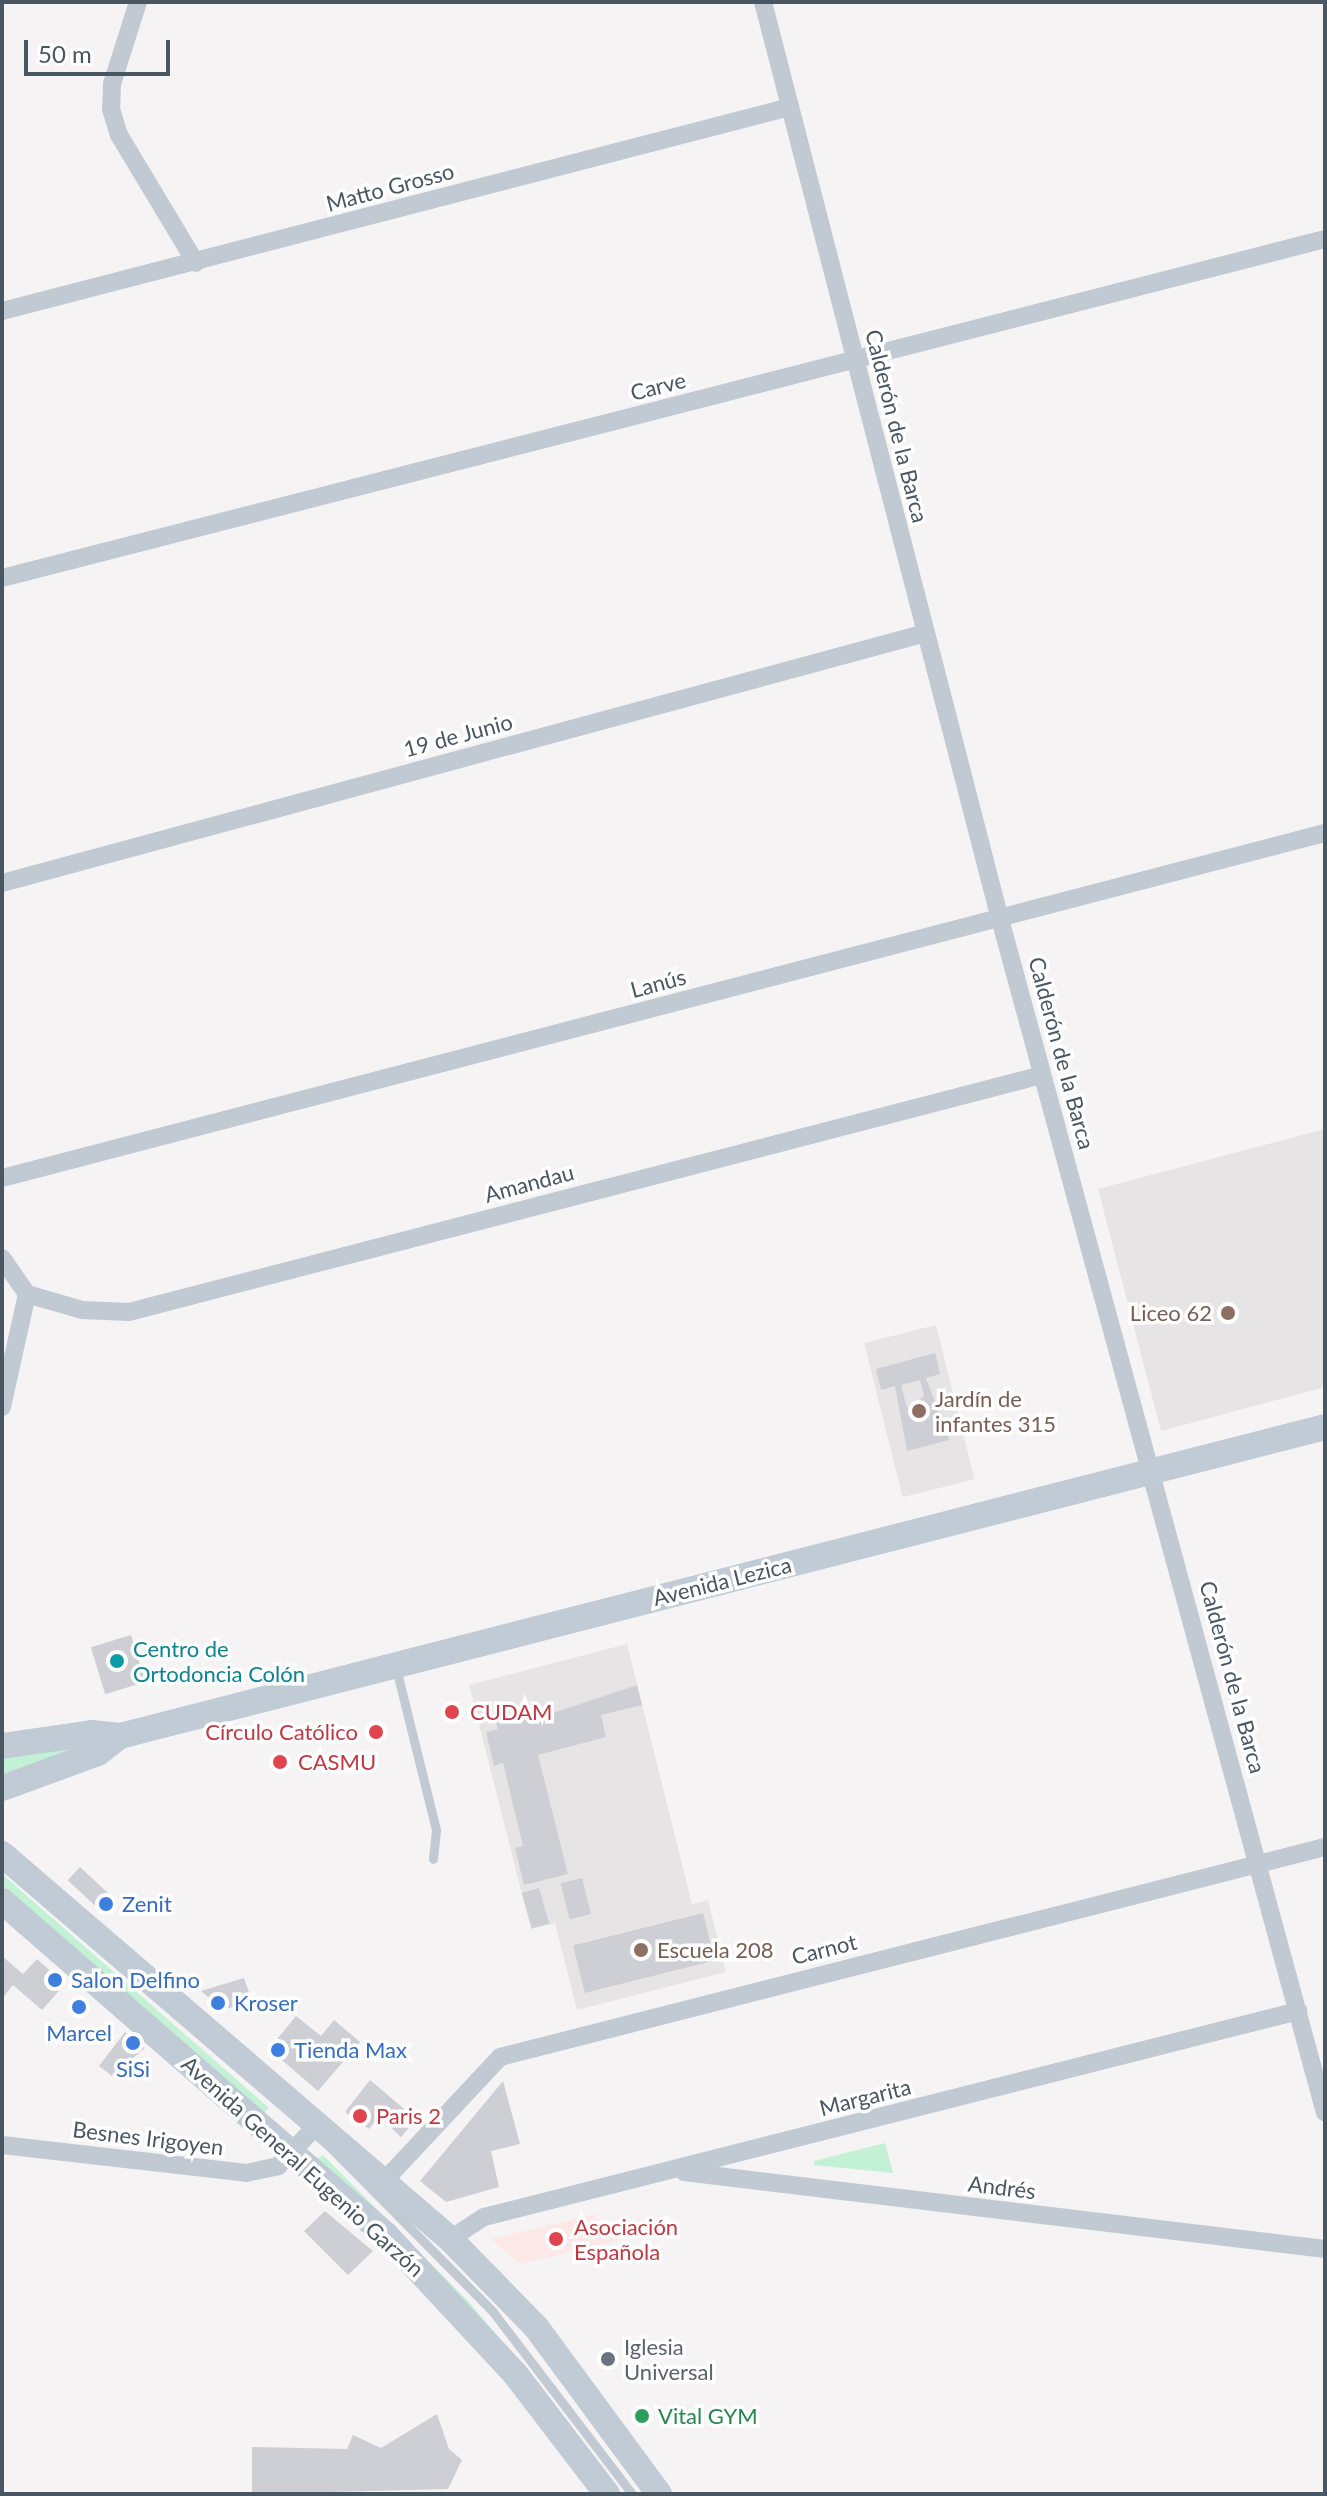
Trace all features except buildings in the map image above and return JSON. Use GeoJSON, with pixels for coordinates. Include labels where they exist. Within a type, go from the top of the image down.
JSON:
{"type":"FeatureCollection","features":[{"type":"Feature","properties":{"kind":"main road","name":"Avenida Lezica"},"geometry":{"type":"LineString","coordinates":[[2,1746],[92,1733],[120,1736],[1325,1427]]}},
{"type":"Feature","properties":{"kind":"main road","name":"Avenida Lezica"},"geometry":{"type":"LineString","coordinates":[[2,1788],[98,1753],[120,1736]]}},
{"type":"Feature","properties":{"kind":"main road","name":"Avenida General Eugenio Garzón"},"geometry":{"type":"LineString","coordinates":[[2,1854],[450,2239],[536,2327],[659,2494]]}},
{"type":"Feature","properties":{"kind":"main road","name":"Avenida General Eugenio Garzón"},"geometry":{"type":"LineString","coordinates":[[2,1901],[420,2269],[516,2375],[607,2494]]}},
{"type":"Feature","properties":{"kind":"street"},"geometry":{"type":"LineString","coordinates":[[138,2],[111,109],[119,135],[196,263]]}},
{"type":"Feature","properties":{"kind":"street","name":"Calderón de la Barca"},"geometry":{"type":"LineString","coordinates":[[763,2],[1000,919],[1154,1472],[1325,2113]]}},
{"type":"Feature","properties":{"kind":"street","name":"Matto Grosso"},"geometry":{"type":"LineString","coordinates":[[2,311],[790,107]]}},
{"type":"Feature","properties":{"kind":"street","name":"Carve"},"geometry":{"type":"LineString","coordinates":[[2,578],[1325,239]]}},
{"type":"Feature","properties":{"kind":"street","name":"19 de Junio"},"geometry":{"type":"LineString","coordinates":[[2,883],[926,633]]}},
{"type":"Feature","properties":{"kind":"street","name":"Lanús"},"geometry":{"type":"LineString","coordinates":[[2,1178],[1325,833]]}},
{"type":"Feature","properties":{"kind":"street","name":"Amandau"},"geometry":{"type":"LineString","coordinates":[[27,1294],[82,1310],[129,1312],[1042,1075]]}},
{"type":"Feature","properties":{"kind":"street"},"geometry":{"type":"LineString","coordinates":[[2,1258],[27,1294],[2,1407]]}},
{"type":"Feature","properties":{"kind":"street","name":"Carnot"},"geometry":{"type":"LineString","coordinates":[[385,2180],[500,2057],[1325,1847]]}},
{"type":"Feature","properties":{"kind":"street","name":"Margarita"},"geometry":{"type":"LineString","coordinates":[[450,2239],[484,2217],[1298,2011]]}},
{"type":"Feature","properties":{"kind":"street","name":"Besnes Irigoyen"},"geometry":{"type":"LineString","coordinates":[[2,2145],[246,2173],[293,2154],[317,2125]]}},
{"type":"Feature","properties":{"kind":"street","name":"Andrés"},"geometry":{"type":"LineString","coordinates":[[673,2170],[1325,2249]]}},
{"type":"Feature","properties":{"kind":"lane"},"geometry":{"type":"LineString","coordinates":[[395,1664],[436,1830],[433,1859]]}},
{"type":"Feature","properties":{"kind":"lane","name":"Avenida General Eugenio Garzón"},"geometry":{"type":"LineString","coordinates":[[317,2125],[334,2156],[493,2312],[632,2494]]}},
{"type":"Feature","properties":{"kind":"shaded area","name":"Liceo 62"},"geometry":{"type":"Polygon","coordinates":[[[1325,1129],[1325,1387],[1161,1431],[1098,1189],[1325,1129]]]}},
{"type":"Feature","properties":{"kind":"shaded area","name":"Jardín de infantes 315"},"geometry":{"type":"Polygon","coordinates":[[[936,1325],[974,1479],[903,1497],[864,1343],[936,1325]]]}},
{"type":"Feature","properties":{"kind":"shaded area"},"geometry":{"type":"Polygon","coordinates":[[[627,1644],[692,1904],[708,1900],[726,1972],[577,2010],[555,1923],[531,1929],[469,1685],[627,1644]]]}},
{"type":"Feature","properties":{"kind":"shaded area","name":"Asociación Española"},"geometry":{"type":"Polygon","coordinates":[[[596,2214],[599,2227],[617,2224],[621,2240],[520,2264],[491,2239],[596,2214]]]}},
{"type":"Feature","properties":{"kind":"green space"},"geometry":{"type":"Polygon","coordinates":[[[68,1747],[71,1750],[2,1774],[2,1757],[68,1747]]]}},
{"type":"Feature","properties":{"kind":"green space"},"geometry":{"type":"Polygon","coordinates":[[[2,1874],[269,2108],[262,2116],[2,1885],[2,1874]]]}},
{"type":"Feature","properties":{"kind":"green space"},"geometry":{"type":"Polygon","coordinates":[[[885,2143],[893,2173],[814,2165],[814,2161],[885,2143]]]}},
{"type":"Feature","properties":{"kind":"green space"},"geometry":{"type":"Polygon","coordinates":[[[323,2155],[470,2303],[563,2416],[314,2161],[323,2155]]]}},
{"type":"Feature","properties":{"kind":"place","name":"Liceo 62"},"geometry":{"type":"Point","coordinates":[1228,1313]}},
{"type":"Feature","properties":{"kind":"place","name":"Jardín de infantes 315"},"geometry":{"type":"Point","coordinates":[919,1411]}},
{"type":"Feature","properties":{"kind":"place","name":"Centro de Ortodoncia Colón"},"geometry":{"type":"Point","coordinates":[117,1661]}},
{"type":"Feature","properties":{"kind":"place","name":"CUDAM"},"geometry":{"type":"Point","coordinates":[452,1712]}},
{"type":"Feature","properties":{"kind":"place","name":"Círculo Católico"},"geometry":{"type":"Point","coordinates":[376,1732]}},
{"type":"Feature","properties":{"kind":"place","name":"CASMU"},"geometry":{"type":"Point","coordinates":[280,1762]}},
{"type":"Feature","properties":{"kind":"place","name":"Zenit"},"geometry":{"type":"Point","coordinates":[106,1904]}},
{"type":"Feature","properties":{"kind":"place","name":"Escuela 208"},"geometry":{"type":"Point","coordinates":[641,1950]}},
{"type":"Feature","properties":{"kind":"place","name":"Salon Delfino"},"geometry":{"type":"Point","coordinates":[55,1980]}},
{"type":"Feature","properties":{"kind":"place","name":"Kroser"},"geometry":{"type":"Point","coordinates":[218,2003]}},
{"type":"Feature","properties":{"kind":"place","name":"Marcel"},"geometry":{"type":"Point","coordinates":[79,2007]}},
{"type":"Feature","properties":{"kind":"place","name":"SiSi"},"geometry":{"type":"Point","coordinates":[133,2043]}},
{"type":"Feature","properties":{"kind":"place","name":"Tienda Max"},"geometry":{"type":"Point","coordinates":[278,2050]}},
{"type":"Feature","properties":{"kind":"place","name":"Paris 2"},"geometry":{"type":"Point","coordinates":[360,2116]}},
{"type":"Feature","properties":{"kind":"place","name":"Asociación Española"},"geometry":{"type":"Point","coordinates":[556,2239]}},
{"type":"Feature","properties":{"kind":"place","name":"Iglesia Universal"},"geometry":{"type":"Point","coordinates":[608,2359]}},
{"type":"Feature","properties":{"kind":"place","name":"Vital GYM"},"geometry":{"type":"Point","coordinates":[642,2416]}}]}
